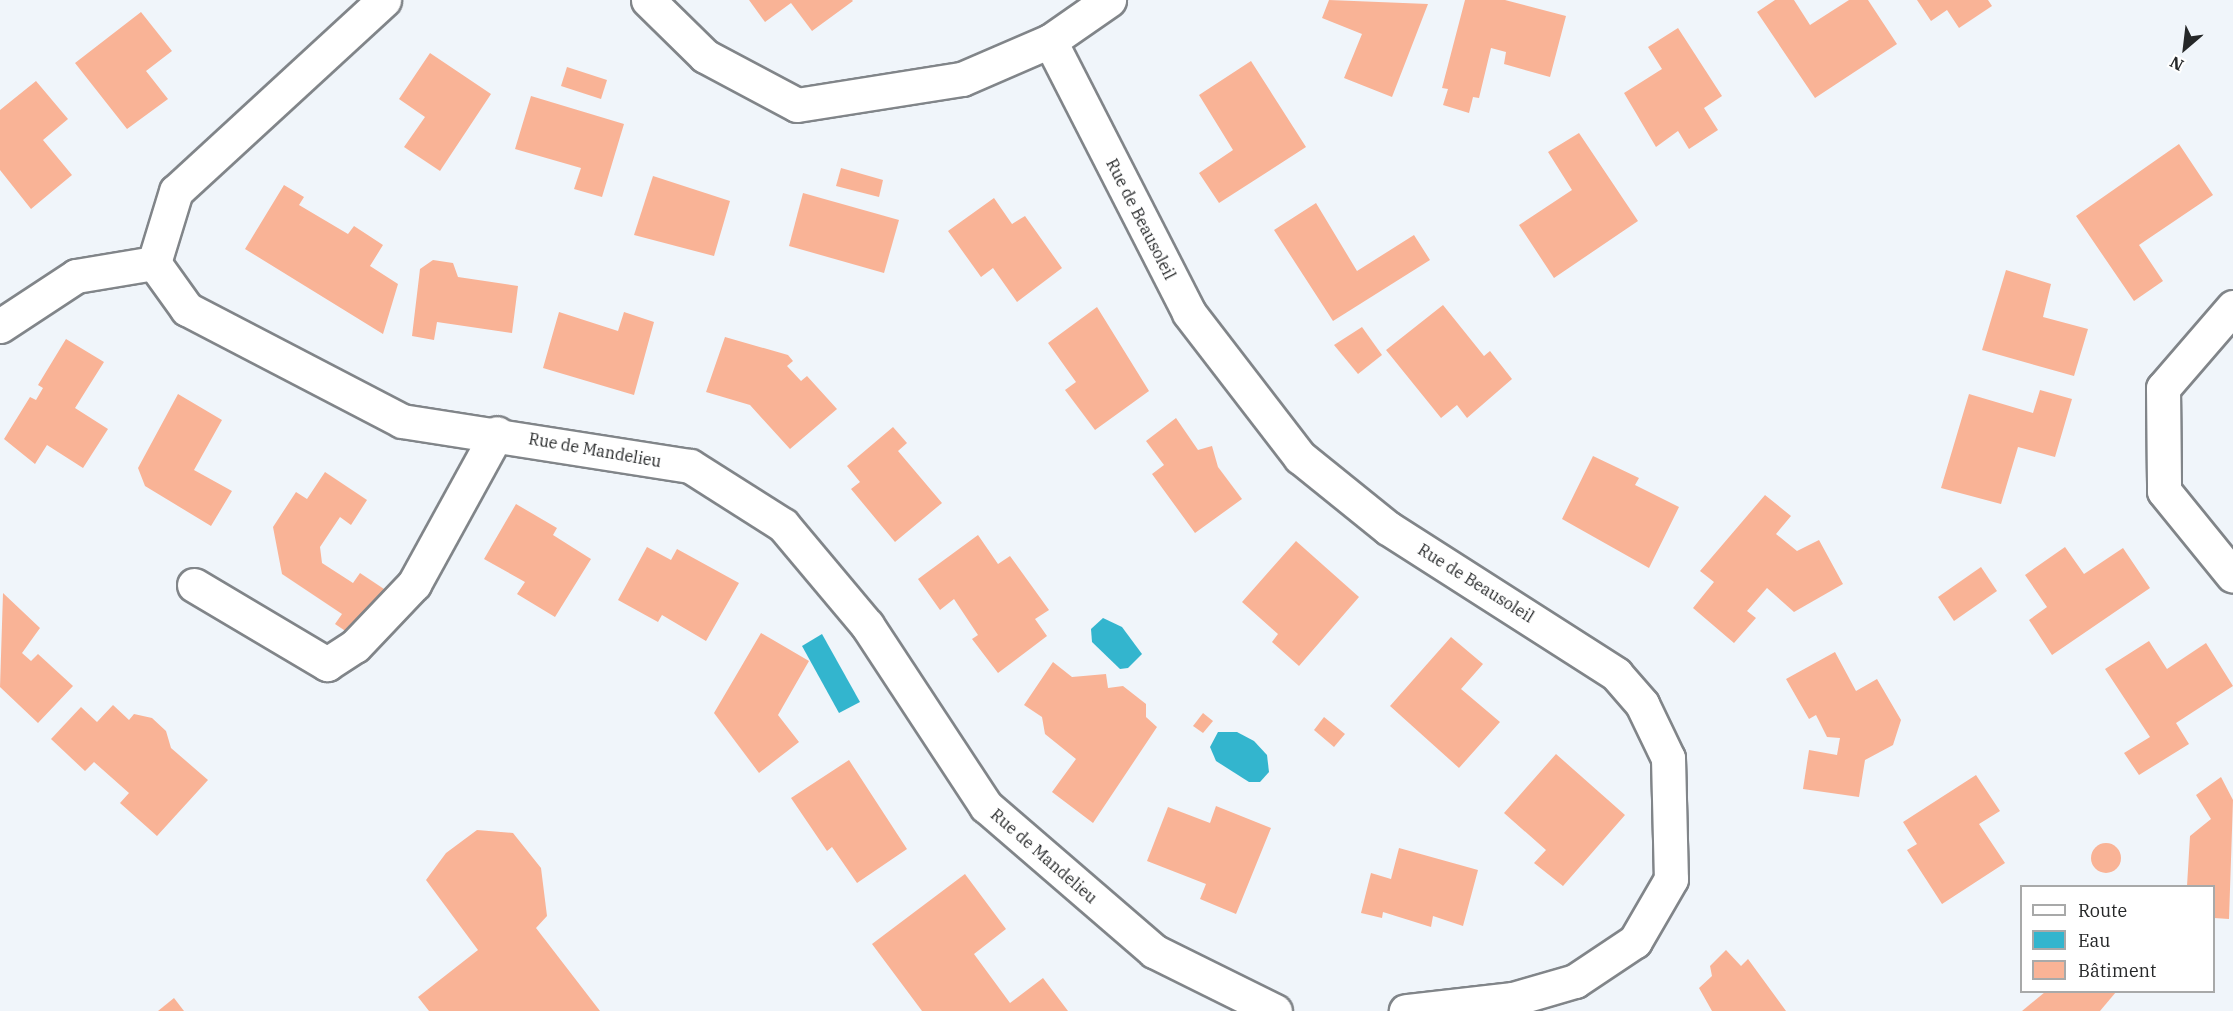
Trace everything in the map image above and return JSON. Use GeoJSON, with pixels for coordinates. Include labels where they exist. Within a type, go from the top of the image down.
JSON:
{"type":"FeatureCollection","features":[{"type":"Feature","properties":{"kind":"street"},"geometry":{"type":"LineString","coordinates":[[0,326],[76,276],[154,263],[176,191],[384,0]]}},
{"type":"Feature","properties":{"kind":"street"},"geometry":{"type":"LineString","coordinates":[[648,0],[705,56],[797,105],[943,84],[1050,41],[1109,0]]}},
{"type":"Feature","properties":{"kind":"street","name":"Rue de Beausoleil"},"geometry":{"type":"LineString","coordinates":[[1050,41],[1189,313],[1300,457],[1388,528],[1616,674],[1658,731],[1672,793],[1671,879],[1635,942],[1575,981],[1514,1005],[1406,1011]]}},
{"type":"Feature","properties":{"kind":"street","name":"Rue de Mandelieu"},"geometry":{"type":"LineString","coordinates":[[154,263],[187,309],[402,421],[497,434],[690,466],[783,525],[867,625],[986,806],[1154,951],[1222,999]]}},
{"type":"Feature","properties":{"kind":"street"},"geometry":{"type":"LineString","coordinates":[[2233,307],[2163,388],[2164,491],[2233,576]]}},
{"type":"Feature","properties":{"kind":"street"},"geometry":{"type":"LineString","coordinates":[[194,585],[327,664],[355,646],[414,584],[497,434]]}},
{"type":"Feature","properties":{"kind":"street"},"geometry":{"type":"LineString","coordinates":[[1222,999],[1275,1011]]}},
{"type":"Feature","properties":{"kind":"water"},"geometry":{"type":"Polygon","coordinates":[[[1103,618],[1122,627],[1142,654],[1128,668],[1120,669],[1092,642],[1091,629],[1103,618]]]}},
{"type":"Feature","properties":{"kind":"water"},"geometry":{"type":"Polygon","coordinates":[[[822,634],[860,702],[839,713],[802,646],[822,634]]]}},
{"type":"Feature","properties":{"kind":"water"},"geometry":{"type":"Polygon","coordinates":[[[1218,732],[1237,732],[1254,741],[1267,755],[1269,772],[1260,782],[1249,782],[1216,761],[1210,747],[1218,732]]]}},
{"type":"Feature","properties":{"kind":"building"},"geometry":{"type":"Polygon","coordinates":[[[749,0],[853,1],[812,31],[791,3],[765,22],[749,0]]]}},
{"type":"Feature","properties":{"kind":"building"},"geometry":{"type":"Polygon","coordinates":[[[1329,0],[1428,4],[1392,97],[1344,78],[1362,34],[1322,18],[1329,0]]]}},
{"type":"Feature","properties":{"kind":"building"},"geometry":{"type":"Polygon","coordinates":[[[1465,0],[1505,0],[1566,16],[1550,77],[1504,64],[1506,52],[1491,48],[1479,98],[1473,97],[1469,113],[1443,105],[1448,89],[1442,88],[1465,0]]]}},
{"type":"Feature","properties":{"kind":"building"},"geometry":{"type":"Polygon","coordinates":[[[1775,0],[1794,0],[1810,25],[1849,0],[1868,0],[1897,44],[1815,98],[1757,12],[1775,0]]]}},
{"type":"Feature","properties":{"kind":"building"},"geometry":{"type":"Polygon","coordinates":[[[1917,0],[1988,0],[1992,6],[1959,28],[1947,10],[1931,21],[1917,0]]]}},
{"type":"Feature","properties":{"kind":"building"},"geometry":{"type":"Polygon","coordinates":[[[141,12],[172,51],[146,71],[168,99],[127,129],[75,63],[141,12]]]}},
{"type":"Feature","properties":{"kind":"building"},"geometry":{"type":"Polygon","coordinates":[[[1678,28],[1722,96],[1704,108],[1718,130],[1689,149],[1678,131],[1656,147],[1624,93],[1662,69],[1648,47],[1678,28]]]}},
{"type":"Feature","properties":{"kind":"building"},"geometry":{"type":"Polygon","coordinates":[[[430,53],[491,94],[440,171],[404,147],[425,117],[399,99],[430,53]]]}},
{"type":"Feature","properties":{"kind":"building"},"geometry":{"type":"Polygon","coordinates":[[[1251,61],[1306,147],[1219,203],[1199,173],[1233,150],[1199,95],[1251,61]]]}},
{"type":"Feature","properties":{"kind":"building"},"geometry":{"type":"Polygon","coordinates":[[[567,67],[607,80],[601,99],[561,86],[567,67]]]}},
{"type":"Feature","properties":{"kind":"building"},"geometry":{"type":"Polygon","coordinates":[[[36,81],[68,119],[43,140],[72,175],[31,209],[0,170],[0,110],[36,81]]]}},
{"type":"Feature","properties":{"kind":"building"},"geometry":{"type":"Polygon","coordinates":[[[531,96],[624,124],[602,197],[574,189],[581,168],[515,149],[531,96]]]}},
{"type":"Feature","properties":{"kind":"building"},"geometry":{"type":"Polygon","coordinates":[[[1579,133],[1638,221],[1554,278],[1519,225],[1572,190],[1548,152],[1579,133]]]}},
{"type":"Feature","properties":{"kind":"building"},"geometry":{"type":"Polygon","coordinates":[[[2179,144],[2213,195],[2139,245],[2163,281],[2134,301],[2076,216],[2179,144]]]}},
{"type":"Feature","properties":{"kind":"building"},"geometry":{"type":"Polygon","coordinates":[[[841,168],[883,180],[879,197],[836,186],[841,168]]]}},
{"type":"Feature","properties":{"kind":"building"},"geometry":{"type":"Polygon","coordinates":[[[653,176],[730,201],[714,256],[634,235],[653,176]]]}},
{"type":"Feature","properties":{"kind":"building"},"geometry":{"type":"Polygon","coordinates":[[[284,185],[304,197],[299,205],[348,234],[354,226],[383,245],[370,266],[398,284],[383,334],[245,249],[284,185]]]}},
{"type":"Feature","properties":{"kind":"building"},"geometry":{"type":"Polygon","coordinates":[[[803,193],[899,220],[884,273],[789,246],[803,193]]]}},
{"type":"Feature","properties":{"kind":"building"},"geometry":{"type":"Polygon","coordinates":[[[994,198],[1012,224],[1025,216],[1062,268],[1017,302],[993,268],[981,277],[948,231],[994,198]]]}},
{"type":"Feature","properties":{"kind":"building"},"geometry":{"type":"Polygon","coordinates":[[[1316,203],[1357,271],[1414,235],[1430,260],[1333,321],[1274,230],[1316,203]]]}},
{"type":"Feature","properties":{"kind":"building"},"geometry":{"type":"Polygon","coordinates":[[[433,260],[453,263],[458,277],[518,286],[512,333],[437,322],[434,340],[412,336],[420,269],[433,260]]]}},
{"type":"Feature","properties":{"kind":"building"},"geometry":{"type":"Polygon","coordinates":[[[2006,270],[2051,284],[2043,317],[2088,329],[2074,376],[1982,350],[2006,270]]]}},
{"type":"Feature","properties":{"kind":"building"},"geometry":{"type":"Polygon","coordinates":[[[1443,305],[1484,356],[1490,351],[1512,379],[1467,418],[1457,405],[1441,418],[1386,350],[1443,305]]]}},
{"type":"Feature","properties":{"kind":"building"},"geometry":{"type":"Polygon","coordinates":[[[1097,307],[1149,391],[1095,430],[1065,390],[1076,382],[1048,343],[1097,307]]]}},
{"type":"Feature","properties":{"kind":"building"},"geometry":{"type":"Polygon","coordinates":[[[559,312],[618,331],[624,312],[654,322],[634,395],[543,368],[559,312]]]}},
{"type":"Feature","properties":{"kind":"building"},"geometry":{"type":"Polygon","coordinates":[[[1362,327],[1382,355],[1358,374],[1334,345],[1362,327]]]}},
{"type":"Feature","properties":{"kind":"building"},"geometry":{"type":"Polygon","coordinates":[[[725,337],[788,355],[793,361],[787,366],[801,381],[807,376],[837,409],[790,449],[750,405],[706,392],[725,337]]]}},
{"type":"Feature","properties":{"kind":"building"},"geometry":{"type":"Polygon","coordinates":[[[66,339],[104,362],[75,408],[108,429],[83,468],[47,445],[35,464],[4,439],[30,397],[36,400],[43,388],[38,385],[66,339]]]}},
{"type":"Feature","properties":{"kind":"building"},"geometry":{"type":"Polygon","coordinates":[[[2040,390],[2072,399],[2055,457],[2018,447],[2001,504],[1941,488],[1969,394],[2033,413],[2040,390]]]}},
{"type":"Feature","properties":{"kind":"building"},"geometry":{"type":"Polygon","coordinates":[[[178,394],[222,420],[194,470],[232,491],[211,526],[145,486],[138,468],[178,394]]]}},
{"type":"Feature","properties":{"kind":"building"},"geometry":{"type":"Polygon","coordinates":[[[1176,418],[1198,450],[1212,446],[1218,467],[1242,499],[1195,533],[1152,474],[1164,465],[1146,441],[1176,418]]]}},
{"type":"Feature","properties":{"kind":"building"},"geometry":{"type":"Polygon","coordinates":[[[893,427],[907,443],[898,451],[942,503],[895,542],[851,489],[860,482],[847,466],[893,427]]]}},
{"type":"Feature","properties":{"kind":"building"},"geometry":{"type":"Polygon","coordinates":[[[1593,456],[1639,478],[1635,485],[1679,507],[1649,568],[1562,519],[1593,456]]]}},
{"type":"Feature","properties":{"kind":"building"},"geometry":{"type":"Polygon","coordinates":[[[325,472],[367,500],[351,525],[340,517],[320,547],[322,563],[353,583],[360,573],[384,589],[353,636],[335,624],[342,614],[282,574],[273,527],[296,492],[307,499],[325,472]]]}},
{"type":"Feature","properties":{"kind":"building"},"geometry":{"type":"Polygon","coordinates":[[[1765,495],[1791,516],[1776,534],[1797,551],[1819,540],[1843,584],[1794,612],[1767,588],[1747,611],[1756,618],[1734,643],[1693,608],[1714,582],[1700,571],[1765,495]]]}},
{"type":"Feature","properties":{"kind":"building"},"geometry":{"type":"Polygon","coordinates":[[[516,504],[557,528],[553,535],[591,559],[555,617],[517,594],[525,582],[484,559],[516,504]]]}},
{"type":"Feature","properties":{"kind":"building"},"geometry":{"type":"Polygon","coordinates":[[[978,535],[998,564],[1010,556],[1049,610],[1035,619],[1047,636],[998,673],[972,639],[978,635],[954,599],[940,610],[918,579],[978,535]]]}},
{"type":"Feature","properties":{"kind":"building"},"geometry":{"type":"Polygon","coordinates":[[[1296,541],[1359,597],[1299,666],[1272,642],[1278,634],[1242,602],[1296,541]]]}},
{"type":"Feature","properties":{"kind":"building"},"geometry":{"type":"Polygon","coordinates":[[[647,547],[671,560],[677,549],[739,583],[706,641],[662,615],[658,622],[618,600],[647,547]]]}},
{"type":"Feature","properties":{"kind":"building"},"geometry":{"type":"Polygon","coordinates":[[[2065,547],[2084,574],[2123,548],[2150,588],[2052,655],[2029,620],[2047,607],[2025,575],[2065,547]]]}},
{"type":"Feature","properties":{"kind":"building"},"geometry":{"type":"Polygon","coordinates":[[[1981,567],[1997,591],[1954,621],[1938,597],[1981,567]]]}},
{"type":"Feature","properties":{"kind":"building"},"geometry":{"type":"Polygon","coordinates":[[[3,593],[40,628],[22,653],[31,661],[38,654],[73,686],[38,723],[0,687],[3,593]]]}},
{"type":"Feature","properties":{"kind":"building"},"geometry":{"type":"Polygon","coordinates":[[[761,633],[809,661],[778,715],[799,742],[759,773],[714,713],[761,633]]]}},
{"type":"Feature","properties":{"kind":"building"},"geometry":{"type":"Polygon","coordinates":[[[1451,637],[1483,664],[1461,689],[1500,722],[1459,768],[1390,706],[1451,637]]]}},
{"type":"Feature","properties":{"kind":"building"},"geometry":{"type":"Polygon","coordinates":[[[2149,641],[2167,669],[2206,643],[2233,686],[2176,723],[2189,744],[2139,775],[2124,753],[2150,737],[2105,669],[2149,641]]]}},
{"type":"Feature","properties":{"kind":"building"},"geometry":{"type":"Polygon","coordinates":[[[1835,652],[1856,691],[1877,679],[1901,720],[1893,745],[1865,760],[1859,797],[1803,789],[1809,750],[1837,755],[1840,738],[1827,737],[1816,715],[1809,719],[1786,679],[1835,652]]]}},
{"type":"Feature","properties":{"kind":"building"},"geometry":{"type":"Polygon","coordinates":[[[1053,662],[1072,677],[1106,674],[1108,688],[1123,686],[1146,704],[1146,717],[1157,727],[1093,823],[1052,792],[1076,759],[1045,734],[1042,717],[1024,705],[1053,662]]]}},
{"type":"Feature","properties":{"kind":"building"},"geometry":{"type":"Polygon","coordinates":[[[113,705],[129,720],[134,714],[152,718],[166,731],[171,748],[208,780],[157,836],[120,803],[129,793],[94,762],[85,771],[51,739],[81,707],[97,722],[113,705]]]}},
{"type":"Feature","properties":{"kind":"building"},"geometry":{"type":"Polygon","coordinates":[[[1203,713],[1213,721],[1203,733],[1193,726],[1203,713]]]}},
{"type":"Feature","properties":{"kind":"building"},"geometry":{"type":"Polygon","coordinates":[[[1324,717],[1345,734],[1334,747],[1314,730],[1324,717]]]}},
{"type":"Feature","properties":{"kind":"building"},"geometry":{"type":"Polygon","coordinates":[[[1556,754],[1625,815],[1563,886],[1534,863],[1546,850],[1504,813],[1556,754]]]}},
{"type":"Feature","properties":{"kind":"building"},"geometry":{"type":"Polygon","coordinates":[[[849,760],[907,849],[857,883],[832,847],[827,851],[791,798],[849,760]]]}},
{"type":"Feature","properties":{"kind":"building"},"geometry":{"type":"Polygon","coordinates":[[[1976,775],[2000,811],[1979,824],[2005,863],[1942,904],[1907,850],[1917,844],[1903,822],[1976,775]]]}},
{"type":"Feature","properties":{"kind":"building"},"geometry":{"type":"Polygon","coordinates":[[[2221,777],[2233,800],[2229,919],[2215,918],[2215,885],[2187,885],[2190,836],[2211,819],[2196,795],[2221,777]]]}},
{"type":"Feature","properties":{"kind":"building"},"geometry":{"type":"Polygon","coordinates":[[[1216,806],[1271,828],[1236,914],[1200,899],[1206,884],[1147,861],[1168,807],[1210,823],[1216,806]]]}},
{"type":"Feature","properties":{"kind":"building"},"geometry":{"type":"Polygon","coordinates":[[[477,830],[513,833],[541,868],[547,916],[536,928],[600,1011],[429,1011],[418,997],[478,950],[426,880],[446,853],[477,830]]]}},
{"type":"Feature","properties":{"kind":"building"},"geometry":{"type":"Polygon","coordinates":[[[2106,843],[2112,844],[2120,852],[2120,864],[2112,872],[2106,873],[2100,872],[2092,864],[2091,858],[2092,852],[2100,844],[2106,843]]]}},
{"type":"Feature","properties":{"kind":"building"},"geometry":{"type":"Polygon","coordinates":[[[1399,848],[1478,870],[1463,926],[1433,916],[1431,927],[1383,912],[1382,918],[1361,913],[1371,873],[1391,879],[1399,848]]]}},
{"type":"Feature","properties":{"kind":"building"},"geometry":{"type":"Polygon","coordinates":[[[965,874],[1006,929],[974,954],[1010,1003],[1043,978],[1068,1011],[922,1011],[872,944],[965,874]]]}},
{"type":"Feature","properties":{"kind":"building"},"geometry":{"type":"Polygon","coordinates":[[[1726,950],[1741,966],[1748,959],[1786,1011],[1712,1011],[1699,988],[1712,976],[1710,966],[1726,950]]]}},
{"type":"Feature","properties":{"kind":"building"},"geometry":{"type":"Polygon","coordinates":[[[2044,993],[2115,993],[2100,1011],[2022,1011],[2044,993]]]}},
{"type":"Feature","properties":{"kind":"building"},"geometry":{"type":"Polygon","coordinates":[[[174,998],[184,1011],[158,1011],[174,998]]]}}]}
